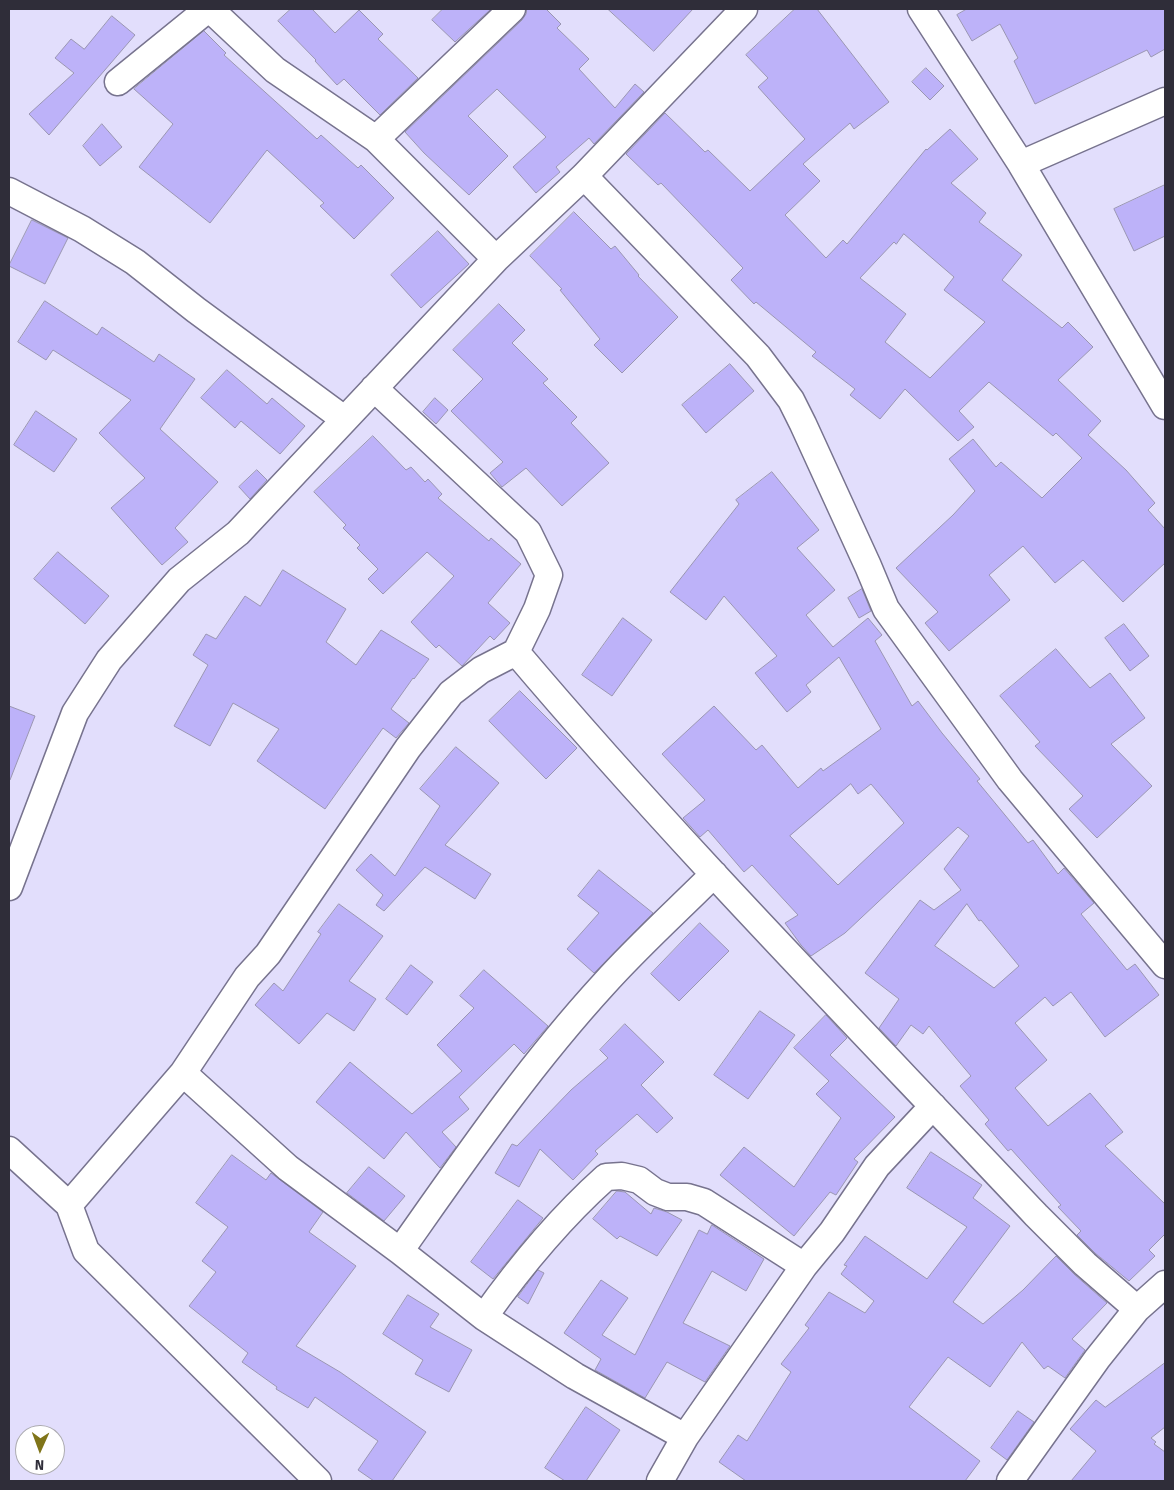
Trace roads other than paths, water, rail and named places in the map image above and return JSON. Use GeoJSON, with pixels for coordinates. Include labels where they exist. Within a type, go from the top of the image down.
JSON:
{"type":"FeatureCollection","features":[{"type":"Feature","properties":{"kind":"street"},"geometry":{"type":"LineString","coordinates":[[118,82],[209,9],[275,70],[376,139],[496,259]]}},
{"type":"Feature","properties":{"kind":"street"},"geometry":{"type":"LineString","coordinates":[[376,139],[512,9]]}},
{"type":"Feature","properties":{"kind":"street"},"geometry":{"type":"LineString","coordinates":[[9,887],[75,712],[109,660],[180,580],[238,533],[496,259],[584,176],[744,9]]}},
{"type":"Feature","properties":{"kind":"street"},"geometry":{"type":"LineString","coordinates":[[921,9],[1021,164],[1165,406]]}},
{"type":"Feature","properties":{"kind":"street"},"geometry":{"type":"LineString","coordinates":[[1021,164],[1165,101]]}},
{"type":"Feature","properties":{"kind":"street"},"geometry":{"type":"LineString","coordinates":[[584,176],[758,356],[791,400],[886,609],[1010,780],[1165,965]]}},
{"type":"Feature","properties":{"kind":"street"},"geometry":{"type":"LineString","coordinates":[[9,191],[82,229],[135,262],[196,310],[344,419]]}},
{"type":"Feature","properties":{"kind":"street"},"geometry":{"type":"LineString","coordinates":[[69,1205],[183,1073],[247,977],[268,954],[408,748],[445,700],[451,693],[481,670],[516,652],[537,609],[549,575],[528,532],[374,388]]}},
{"type":"Feature","properties":{"kind":"street"},"geometry":{"type":"LineString","coordinates":[[516,652],[578,726],[714,874],[1036,1215],[1085,1264],[1137,1309]]}},
{"type":"Feature","properties":{"kind":"street"},"geometry":{"type":"LineString","coordinates":[[400,1251],[506,1102],[554,1042],[605,983],[714,874]]}},
{"type":"Feature","properties":{"kind":"street"},"geometry":{"type":"LineString","coordinates":[[183,1073],[288,1168],[400,1251],[484,1317],[575,1376],[685,1437]]}},
{"type":"Feature","properties":{"kind":"street"},"geometry":{"type":"LineString","coordinates":[[660,1481],[685,1437],[804,1266],[832,1232],[877,1166],[933,1106]]}},
{"type":"Feature","properties":{"kind":"street"},"geometry":{"type":"LineString","coordinates":[[9,1150],[69,1205],[86,1251],[318,1481]]}},
{"type":"Feature","properties":{"kind":"street"},"geometry":{"type":"LineString","coordinates":[[484,1317],[547,1235],[573,1207],[606,1177],[622,1176],[639,1180],[655,1192],[668,1197],[687,1197],[704,1202],[804,1266]]}},
{"type":"Feature","properties":{"kind":"street"},"geometry":{"type":"LineString","coordinates":[[1010,1481],[1097,1358],[1137,1309],[1165,1284]]}}]}
